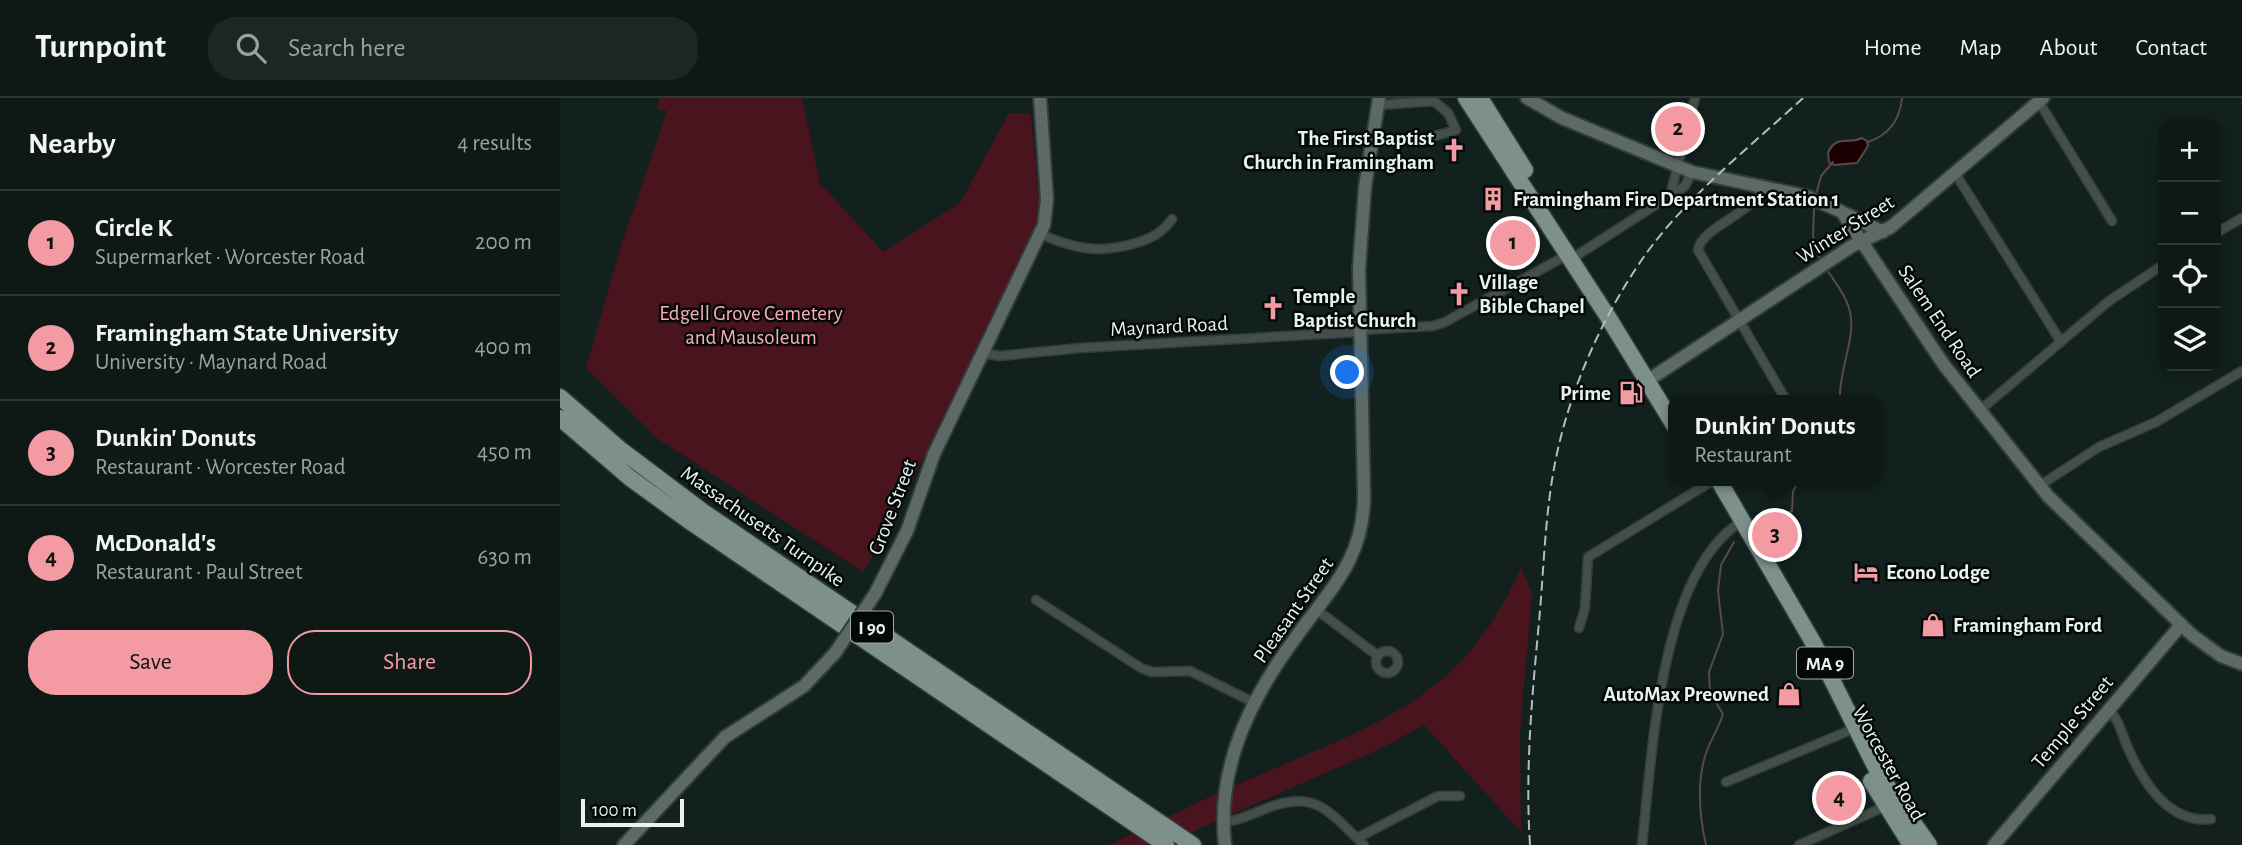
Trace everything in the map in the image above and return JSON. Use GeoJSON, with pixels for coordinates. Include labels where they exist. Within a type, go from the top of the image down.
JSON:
{"type":"FeatureCollection","features":[{"type":"Feature","properties":{"kind":"highway"},"geometry":{"type":"LineString","coordinates":[[1456,98],[1573,254],[1668,395]]}},
{"type":"Feature","properties":{"kind":"highway"},"geometry":{"type":"LineString","coordinates":[[1466,98],[1508,164]]}},
{"type":"Feature","properties":{"kind":"highway"},"geometry":{"type":"LineString","coordinates":[[1480,98],[1668,415]]}},
{"type":"Feature","properties":{"kind":"highway"},"geometry":{"type":"LineString","coordinates":[[1486,98],[1502,133]]}},
{"type":"Feature","properties":{"kind":"highway","name":"Massachusetts Turnpike"},"geometry":{"type":"LineString","coordinates":[[560,397],[621,450],[702,511],[1193,845]]}},
{"type":"Feature","properties":{"kind":"highway","name":"Massachusetts Turnpike"},"geometry":{"type":"LineString","coordinates":[[560,418],[630,478],[692,523],[1166,845]]}},
{"type":"Feature","properties":{"kind":"highway","name":"Worcester Road"},"geometry":{"type":"LineString","coordinates":[[1714,486],[1816,667],[1846,732],[1886,806],[1912,845]]}},
{"type":"Feature","properties":{"kind":"highway","name":"Worcester Road"},"geometry":{"type":"LineString","coordinates":[[1715,486],[1811,637],[1880,776],[1929,845]]}},
{"type":"Feature","properties":{"kind":"highway"},"geometry":{"type":"LineString","coordinates":[[1886,806],[1900,845]]}},
{"type":"Feature","properties":{"kind":"street","name":"Grove Street"},"geometry":{"type":"LineString","coordinates":[[624,845],[725,737],[804,686],[835,653],[875,594],[901,545],[933,454],[1040,234],[1047,199],[1040,98]]}},
{"type":"Feature","properties":{"kind":"street","name":"Salem End Road"},"geometry":{"type":"LineString","coordinates":[[1527,98],[1542,108],[1686,170],[1816,199],[1842,212],[1926,340],[2039,485],[2076,526],[2182,625],[2211,650],[2242,664]]}},
{"type":"Feature","properties":{"kind":"street"},"geometry":{"type":"LineString","coordinates":[[1671,192],[1686,170],[1695,98]]}},
{"type":"Feature","properties":{"kind":"street"},"geometry":{"type":"LineString","coordinates":[[1371,142],[1424,139],[1456,131],[1448,113],[1434,100],[1378,101]]}},
{"type":"Feature","properties":{"kind":"street"},"geometry":{"type":"LineString","coordinates":[[2041,100],[2112,221]]}},
{"type":"Feature","properties":{"kind":"street","name":"Winter Street"},"geometry":{"type":"LineString","coordinates":[[1656,375],[1737,320],[1863,241],[1883,232],[2041,100]]}},
{"type":"Feature","properties":{"kind":"street","name":"Pleasant Street"},"geometry":{"type":"LineString","coordinates":[[1224,834],[1230,760],[1255,703],[1283,654],[1352,558],[1363,516],[1358,331],[1361,236],[1378,101]]}},
{"type":"Feature","properties":{"kind":"street","name":"Maynard Road"},"geometry":{"type":"LineString","coordinates":[[983,354],[999,356],[1080,348],[1439,325],[1573,254],[1688,183],[1686,170]]}},
{"type":"Feature","properties":{"kind":"street"},"geometry":{"type":"LineString","coordinates":[[1955,173],[2061,342]]}},
{"type":"Feature","properties":{"kind":"street"},"geometry":{"type":"LineString","coordinates":[[1762,187],[1757,198],[1703,240],[1698,248],[1737,320],[1783,395]]}},
{"type":"Feature","properties":{"kind":"street"},"geometry":{"type":"LineString","coordinates":[[1842,212],[1883,232]]}},
{"type":"Feature","properties":{"kind":"street"},"geometry":{"type":"LineString","coordinates":[[2221,230],[2242,218]]}},
{"type":"Feature","properties":{"kind":"street"},"geometry":{"type":"LineString","coordinates":[[1040,234],[1073,248],[1108,251],[1152,237],[1163,230],[1172,219]]}},
{"type":"Feature","properties":{"kind":"street"},"geometry":{"type":"LineString","coordinates":[[1979,411],[2119,293],[2158,268]]}},
{"type":"Feature","properties":{"kind":"street"},"geometry":{"type":"LineString","coordinates":[[2039,485],[2099,447],[2156,422],[2242,372]]}},
{"type":"Feature","properties":{"kind":"street"},"geometry":{"type":"LineString","coordinates":[[1578,628],[1585,608],[1588,558],[1705,486]]}},
{"type":"Feature","properties":{"kind":"street"},"geometry":{"type":"LineString","coordinates":[[1642,845],[1655,715],[1677,627],[1693,580],[1735,526]]}},
{"type":"Feature","properties":{"kind":"street"},"geometry":{"type":"LineString","coordinates":[[1036,600],[1141,668],[1152,672],[1190,671],[1255,703]]}},
{"type":"Feature","properties":{"kind":"street"},"geometry":{"type":"LineString","coordinates":[[1317,610],[1378,656]]}},
{"type":"Feature","properties":{"kind":"street","name":"Temple Street"},"geometry":{"type":"LineString","coordinates":[[1994,845],[2182,625]]}},
{"type":"Feature","properties":{"kind":"street"},"geometry":{"type":"LineString","coordinates":[[2108,709],[2118,723],[2144,777],[2162,800],[2187,818],[2211,819]]}},
{"type":"Feature","properties":{"kind":"street"},"geometry":{"type":"LineString","coordinates":[[1726,782],[1846,732]]}},
{"type":"Feature","properties":{"kind":"street"},"geometry":{"type":"LineString","coordinates":[[1357,838],[1438,796],[1460,796]]}},
{"type":"Feature","properties":{"kind":"street"},"geometry":{"type":"LineString","coordinates":[[1224,834],[1238,819],[1286,800],[1301,799],[1323,808],[1364,845]]}},
{"type":"Feature","properties":{"kind":"street"},"geometry":{"type":"LineString","coordinates":[[1799,845],[1886,806]]}},
{"type":"Feature","properties":{"kind":"green space","name":"Edgell Grove Cemetery and Mausoleum"},"geometry":{"type":"Polygon","coordinates":[[[660,98],[802,98],[820,183],[883,252],[960,203],[1009,113],[1031,114],[1040,213],[1038,225],[888,529],[863,572],[658,439],[586,368],[621,246],[667,111],[657,108],[660,98]]]}},
{"type":"Feature","properties":{"kind":"green space"},"geometry":{"type":"Polygon","coordinates":[[[1521,567],[1532,594],[1520,732],[1521,832],[1424,725],[1380,749],[1162,845],[1109,845],[1346,737],[1416,699],[1447,675],[1474,646],[1499,611],[1521,567]]]}},
{"type":"Feature","properties":{"kind":"shaded area"},"geometry":{"type":"Polygon","coordinates":[[[1862,138],[1867,141],[1868,146],[1857,163],[1834,165],[1829,162],[1828,153],[1835,144],[1862,138]]]}},
{"type":"Feature","properties":{"kind":"waterway"},"geometry":{"type":"LineString","coordinates":[[1868,142],[1882,135],[1892,125],[1899,113],[1902,98]]}},
{"type":"Feature","properties":{"kind":"waterway"},"geometry":{"type":"LineString","coordinates":[[1817,191],[1821,176],[1833,162]]}},
{"type":"Feature","properties":{"kind":"waterway"},"geometry":{"type":"LineString","coordinates":[[1814,208],[1813,236],[1820,259]]}},
{"type":"Feature","properties":{"kind":"waterway"},"geometry":{"type":"LineString","coordinates":[[1827,270],[1840,288],[1851,318],[1850,341],[1840,395]]}},
{"type":"Feature","properties":{"kind":"waterway"},"geometry":{"type":"LineString","coordinates":[[1760,528],[1792,511],[1793,491],[1796,486]]}},
{"type":"Feature","properties":{"kind":"waterway"},"geometry":{"type":"LineString","coordinates":[[1706,845],[1700,809],[1701,774],[1707,750],[1723,714],[1710,693],[1709,672],[1723,634],[1718,591],[1721,565],[1734,542]]}},
{"type":"Feature","properties":{"kind":"railway"},"geometry":{"type":"LineString","coordinates":[[1530,845],[1530,734],[1547,519],[1562,431],[1580,376],[1618,298],[1648,251],[1683,209],[1803,98]]}},
{"type":"Feature","properties":{"kind":"place","name":"Framingham State University"},"geometry":{"type":"Point","coordinates":[1678,129]}},
{"type":"Feature","properties":{"kind":"place","name":"The First Baptist Church in Framingham"},"geometry":{"type":"Point","coordinates":[1454,150]}},
{"type":"Feature","properties":{"kind":"place","name":"Framingham Fire Department Station 1"},"geometry":{"type":"Point","coordinates":[1493,199]}},
{"type":"Feature","properties":{"kind":"place","name":"Circle K"},"geometry":{"type":"Point","coordinates":[1513,243]}},
{"type":"Feature","properties":{"kind":"place","name":"Village Bible Chapel"},"geometry":{"type":"Point","coordinates":[1459,294]}},
{"type":"Feature","properties":{"kind":"place","name":"Temple Baptist Church"},"geometry":{"type":"Point","coordinates":[1273,308]}},
{"type":"Feature","properties":{"kind":"place","name":"Prime"},"geometry":{"type":"Point","coordinates":[1631,393]}},
{"type":"Feature","properties":{"kind":"place","name":"Dunkin' Donuts"},"geometry":{"type":"Point","coordinates":[1775,535]}},
{"type":"Feature","properties":{"kind":"place","name":"Econo Lodge"},"geometry":{"type":"Point","coordinates":[1866,572]}},
{"type":"Feature","properties":{"kind":"place","name":"Framingham Ford"},"geometry":{"type":"Point","coordinates":[1933,625]}},
{"type":"Feature","properties":{"kind":"place","name":"AutoMax Preowned"},"geometry":{"type":"Point","coordinates":[1789,694]}},
{"type":"Feature","properties":{"kind":"place","name":"McDonald's"},"geometry":{"type":"Point","coordinates":[1839,798]}}]}
